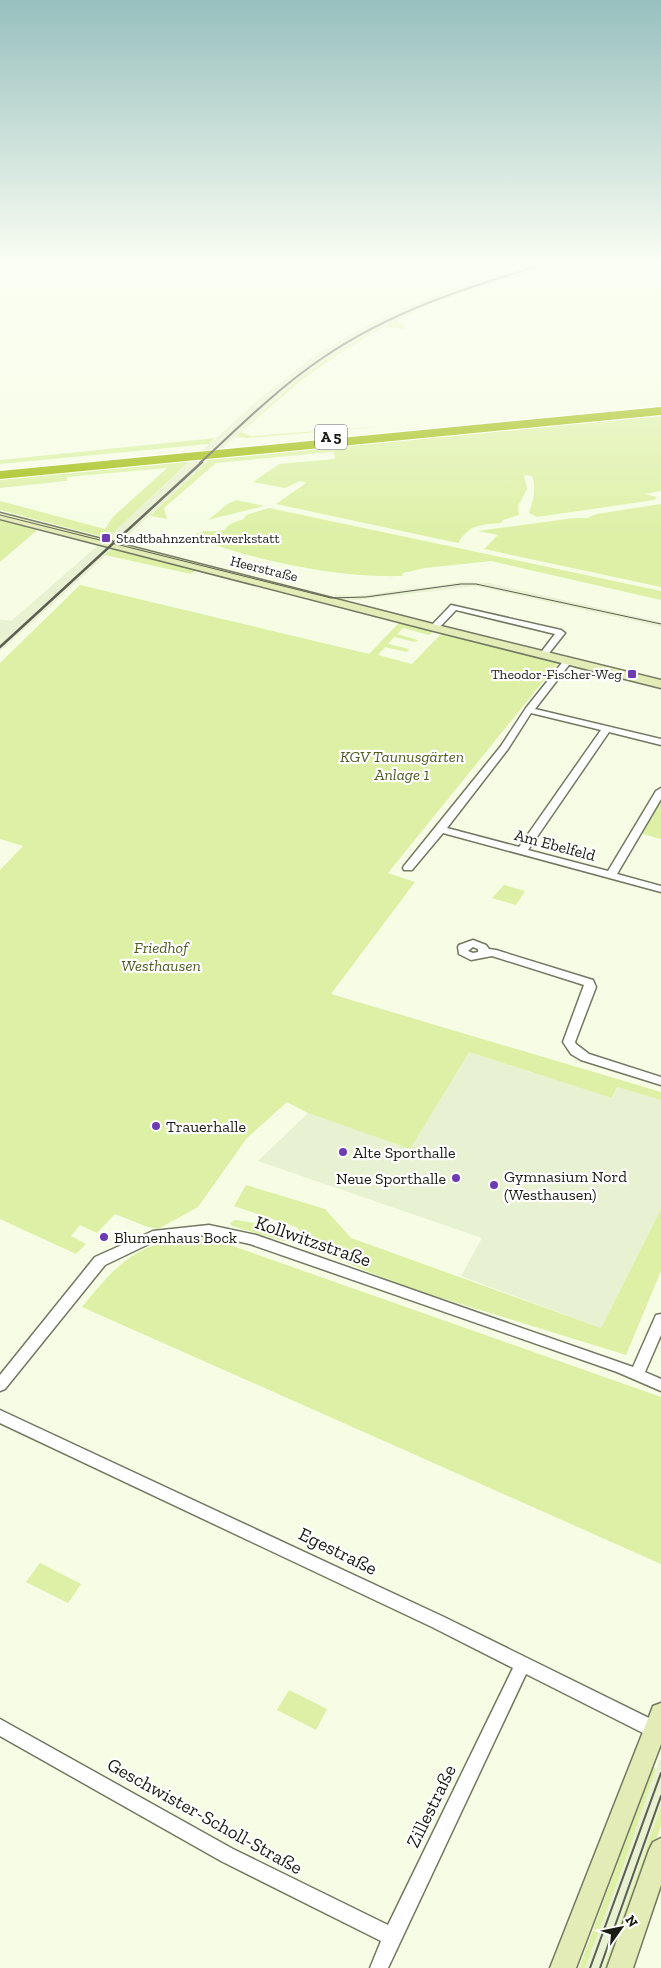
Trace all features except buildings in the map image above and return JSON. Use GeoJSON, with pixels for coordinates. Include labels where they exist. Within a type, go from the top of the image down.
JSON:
{"type":"FeatureCollection","features":[{"type":"Feature","properties":{"kind":"highway","name":"A 5"},"geometry":{"type":"LineString","coordinates":[[0,468],[661,404]]}},
{"type":"Feature","properties":{"kind":"highway","name":"A 5"},"geometry":{"type":"LineString","coordinates":[[0,475],[661,411]]}},
{"type":"Feature","properties":{"kind":"main road","name":"Heerstraße"},"geometry":{"type":"LineString","coordinates":[[0,516],[434,628],[661,684]]}},
{"type":"Feature","properties":{"kind":"main road"},"geometry":{"type":"LineString","coordinates":[[563,1968],[658,1722]]}},
{"type":"Feature","properties":{"kind":"main road"},"geometry":{"type":"LineString","coordinates":[[620,1968],[661,1850]]}},
{"type":"Feature","properties":{"kind":"street"},"geometry":{"type":"LineString","coordinates":[[434,628],[454,607],[561,633],[543,655]]}},
{"type":"Feature","properties":{"kind":"street"},"geometry":{"type":"LineString","coordinates":[[408,868],[505,747],[529,710],[568,661]]}},
{"type":"Feature","properties":{"kind":"street"},"geometry":{"type":"LineString","coordinates":[[529,710],[661,742]]}},
{"type":"Feature","properties":{"kind":"street"},"geometry":{"type":"LineString","coordinates":[[522,851],[606,729]]}},
{"type":"Feature","properties":{"kind":"street"},"geometry":{"type":"LineString","coordinates":[[611,876],[661,791]]}},
{"type":"Feature","properties":{"kind":"street","name":"Am Ebelfeld"},"geometry":{"type":"LineString","coordinates":[[441,829],[661,889]]}},
{"type":"Feature","properties":{"kind":"street"},"geometry":{"type":"LineString","coordinates":[[483,954],[492,952],[589,983],[590,987],[569,1042],[572,1048],[576,1053],[585,1057],[661,1080]]}},
{"type":"Feature","properties":{"kind":"street","name":"Kollwitzstraße"},"geometry":{"type":"LineString","coordinates":[[0,1385],[100,1261],[153,1236],[209,1230],[251,1239],[661,1384]]}},
{"type":"Feature","properties":{"kind":"street"},"geometry":{"type":"LineString","coordinates":[[637,1374],[661,1319]]}},
{"type":"Feature","properties":{"kind":"street","name":"Egestraße"},"geometry":{"type":"LineString","coordinates":[[0,1416],[523,1663],[658,1722]]}},
{"type":"Feature","properties":{"kind":"street","name":"Zillestraße"},"geometry":{"type":"LineString","coordinates":[[379,1968],[523,1663]]}},
{"type":"Feature","properties":{"kind":"street","name":"Geschwister-Scholl-Straße"},"geometry":{"type":"LineString","coordinates":[[0,1727],[218,1850],[392,1937]]}},
{"type":"Feature","properties":{"kind":"shaded area"},"geometry":{"type":"Polygon","coordinates":[[[315,356],[332,356],[316,366],[277,398],[120,543],[156,552],[154,554],[118,545],[0,651],[0,619],[11,621],[103,541],[0,514],[11,514],[105,539],[259,399],[315,356]]]}},
{"type":"Feature","properties":{"kind":"shaded area"},"geometry":{"type":"Polygon","coordinates":[[[462,582],[488,583],[661,622],[661,627],[475,586],[356,600],[332,600],[335,595],[356,596],[462,582]]]}},
{"type":"Feature","properties":{"kind":"shaded area","name":"Gymnasium Nord (Westhausen)"},"geometry":{"type":"Polygon","coordinates":[[[468,1052],[613,1098],[617,1087],[661,1100],[661,1209],[601,1328],[461,1276],[482,1238],[258,1161],[308,1113],[410,1149],[468,1052]]]}},
{"type":"Feature","properties":{"kind":"shaded area"},"geometry":{"type":"Polygon","coordinates":[[[659,1760],[661,1760],[661,1806],[604,1968],[585,1968],[624,1864],[659,1760]]]}},
{"type":"Feature","properties":{"kind":"green space"},"geometry":{"type":"Polygon","coordinates":[[[332,356],[336,356],[304,378],[241,432],[251,436],[387,426],[248,438],[235,437],[286,391],[332,356]]]}},
{"type":"Feature","properties":{"kind":"green space"},"geometry":{"type":"Polygon","coordinates":[[[657,415],[661,417],[661,491],[645,494],[657,497],[654,500],[537,517],[529,513],[534,494],[532,476],[524,475],[527,489],[518,506],[519,515],[503,520],[501,523],[487,524],[471,529],[458,543],[276,504],[306,483],[300,481],[285,488],[253,482],[279,464],[335,459],[334,453],[331,452],[216,463],[164,508],[167,519],[150,516],[211,458],[657,415]]]}},
{"type":"Feature","properties":{"kind":"green space"},"geometry":{"type":"Polygon","coordinates":[[[215,438],[209,444],[0,464],[0,460],[215,438]]]}},
{"type":"Feature","properties":{"kind":"green space"},"geometry":{"type":"Polygon","coordinates":[[[191,460],[107,538],[0,510],[0,501],[105,529],[113,517],[167,468],[67,477],[67,481],[0,488],[0,479],[191,460]]]}},
{"type":"Feature","properties":{"kind":"green space"},"geometry":{"type":"Polygon","coordinates":[[[236,500],[264,506],[207,520],[228,504],[236,500]]]}},
{"type":"Feature","properties":{"kind":"green space"},"geometry":{"type":"Polygon","coordinates":[[[661,504],[661,587],[484,549],[498,535],[478,531],[573,518],[587,518],[597,514],[661,504]]]}},
{"type":"Feature","properties":{"kind":"green space"},"geometry":{"type":"Polygon","coordinates":[[[269,508],[661,591],[661,600],[491,561],[425,568],[403,573],[402,576],[376,576],[324,571],[271,561],[221,547],[197,539],[194,536],[205,531],[225,530],[231,524],[244,519],[246,515],[269,508]]]}},
{"type":"Feature","properties":{"kind":"green space"},"geometry":{"type":"Polygon","coordinates":[[[0,520],[37,530],[0,562],[0,520]]]}},
{"type":"Feature","properties":{"kind":"green space"},"geometry":{"type":"Polygon","coordinates":[[[113,548],[198,569],[191,574],[105,555],[113,548]]]}},
{"type":"Feature","properties":{"kind":"green space","name":"Friedhof Westhausen"},"geometry":{"type":"Polygon","coordinates":[[[80,585],[369,654],[399,623],[433,632],[429,635],[403,628],[397,634],[418,640],[415,642],[394,637],[388,644],[409,649],[407,652],[385,647],[378,655],[412,664],[441,634],[558,663],[388,873],[415,882],[331,994],[661,1092],[661,1100],[617,1087],[612,1098],[469,1052],[410,1149],[308,1113],[287,1102],[247,1138],[198,1207],[158,1229],[115,1214],[97,1233],[80,1225],[71,1236],[86,1244],[76,1254],[0,1219],[0,870],[23,846],[0,839],[0,663],[80,585]]]}},
{"type":"Feature","properties":{"kind":"green space"},"geometry":{"type":"Polygon","coordinates":[[[661,796],[661,839],[639,833],[661,796]]]}},
{"type":"Feature","properties":{"kind":"green space"},"geometry":{"type":"Polygon","coordinates":[[[504,885],[525,891],[516,905],[492,898],[504,885]]]}},
{"type":"Feature","properties":{"kind":"green space"},"geometry":{"type":"Polygon","coordinates":[[[246,1185],[325,1209],[351,1238],[601,1328],[661,1209],[661,1271],[626,1355],[406,1287],[323,1253],[296,1227],[234,1206],[246,1185]]]}},
{"type":"Feature","properties":{"kind":"green space"},"geometry":{"type":"Polygon","coordinates":[[[235,1220],[273,1228],[286,1234],[290,1238],[289,1241],[283,1241],[232,1226],[230,1223],[235,1220]]]}},
{"type":"Feature","properties":{"kind":"green space"},"geometry":{"type":"Polygon","coordinates":[[[210,1238],[661,1397],[661,1564],[82,1307],[110,1275],[136,1254],[167,1242],[210,1238]]]}},
{"type":"Feature","properties":{"kind":"green space"},"geometry":{"type":"Polygon","coordinates":[[[40,1563],[81,1584],[68,1603],[26,1582],[40,1563]]]}},
{"type":"Feature","properties":{"kind":"green space"},"geometry":{"type":"Polygon","coordinates":[[[289,1690],[327,1709],[316,1730],[277,1710],[289,1690]]]}},
{"type":"Feature","properties":{"kind":"green space"},"geometry":{"type":"Polygon","coordinates":[[[650,1766],[656,1769],[624,1864],[585,1968],[579,1968],[639,1805],[650,1766]]]}},
{"type":"Feature","properties":{"kind":"green space"},"geometry":{"type":"Polygon","coordinates":[[[661,1806],[661,1826],[611,1968],[604,1968],[661,1806]]]}},
{"type":"Feature","properties":{"kind":"tram line"},"geometry":{"type":"LineString","coordinates":[[0,515],[331,598],[366,597],[461,584],[476,584],[661,624]]}},
{"type":"Feature","properties":{"kind":"tram line"},"geometry":{"type":"LineString","coordinates":[[590,1968],[661,1773]]}},
{"type":"Feature","properties":{"kind":"tram line"},"geometry":{"type":"LineString","coordinates":[[600,1968],[661,1796]]}},
{"type":"Feature","properties":{"kind":"railway"},"geometry":{"type":"LineString","coordinates":[[200,463],[289,383],[326,356]]}},
{"type":"Feature","properties":{"kind":"railway"},"geometry":{"type":"LineString","coordinates":[[0,647],[202,462]]}},
{"type":"Feature","properties":{"kind":"place","name":"Stadtbahnzentralwerkstatt"},"geometry":{"type":"Point","coordinates":[106,538]}},
{"type":"Feature","properties":{"kind":"place","name":"Theodor-Fischer-Weg"},"geometry":{"type":"Point","coordinates":[632,674]}},
{"type":"Feature","properties":{"kind":"place","name":"Trauerhalle"},"geometry":{"type":"Point","coordinates":[156,1126]}},
{"type":"Feature","properties":{"kind":"place","name":"Alte Sporthalle"},"geometry":{"type":"Point","coordinates":[343,1152]}},
{"type":"Feature","properties":{"kind":"place","name":"Neue Sporthalle"},"geometry":{"type":"Point","coordinates":[456,1178]}},
{"type":"Feature","properties":{"kind":"place","name":"Gymnasium Nord (Westhausen)"},"geometry":{"type":"Point","coordinates":[494,1185]}},
{"type":"Feature","properties":{"kind":"place","name":"Blumenhaus Bock"},"geometry":{"type":"Point","coordinates":[104,1237]}},
{"type":"Feature","properties":{"kind":"park label","name":"KGV Taunusgärten Anlage 1"},"geometry":{"type":"Point","coordinates":[402,765]}}]}
